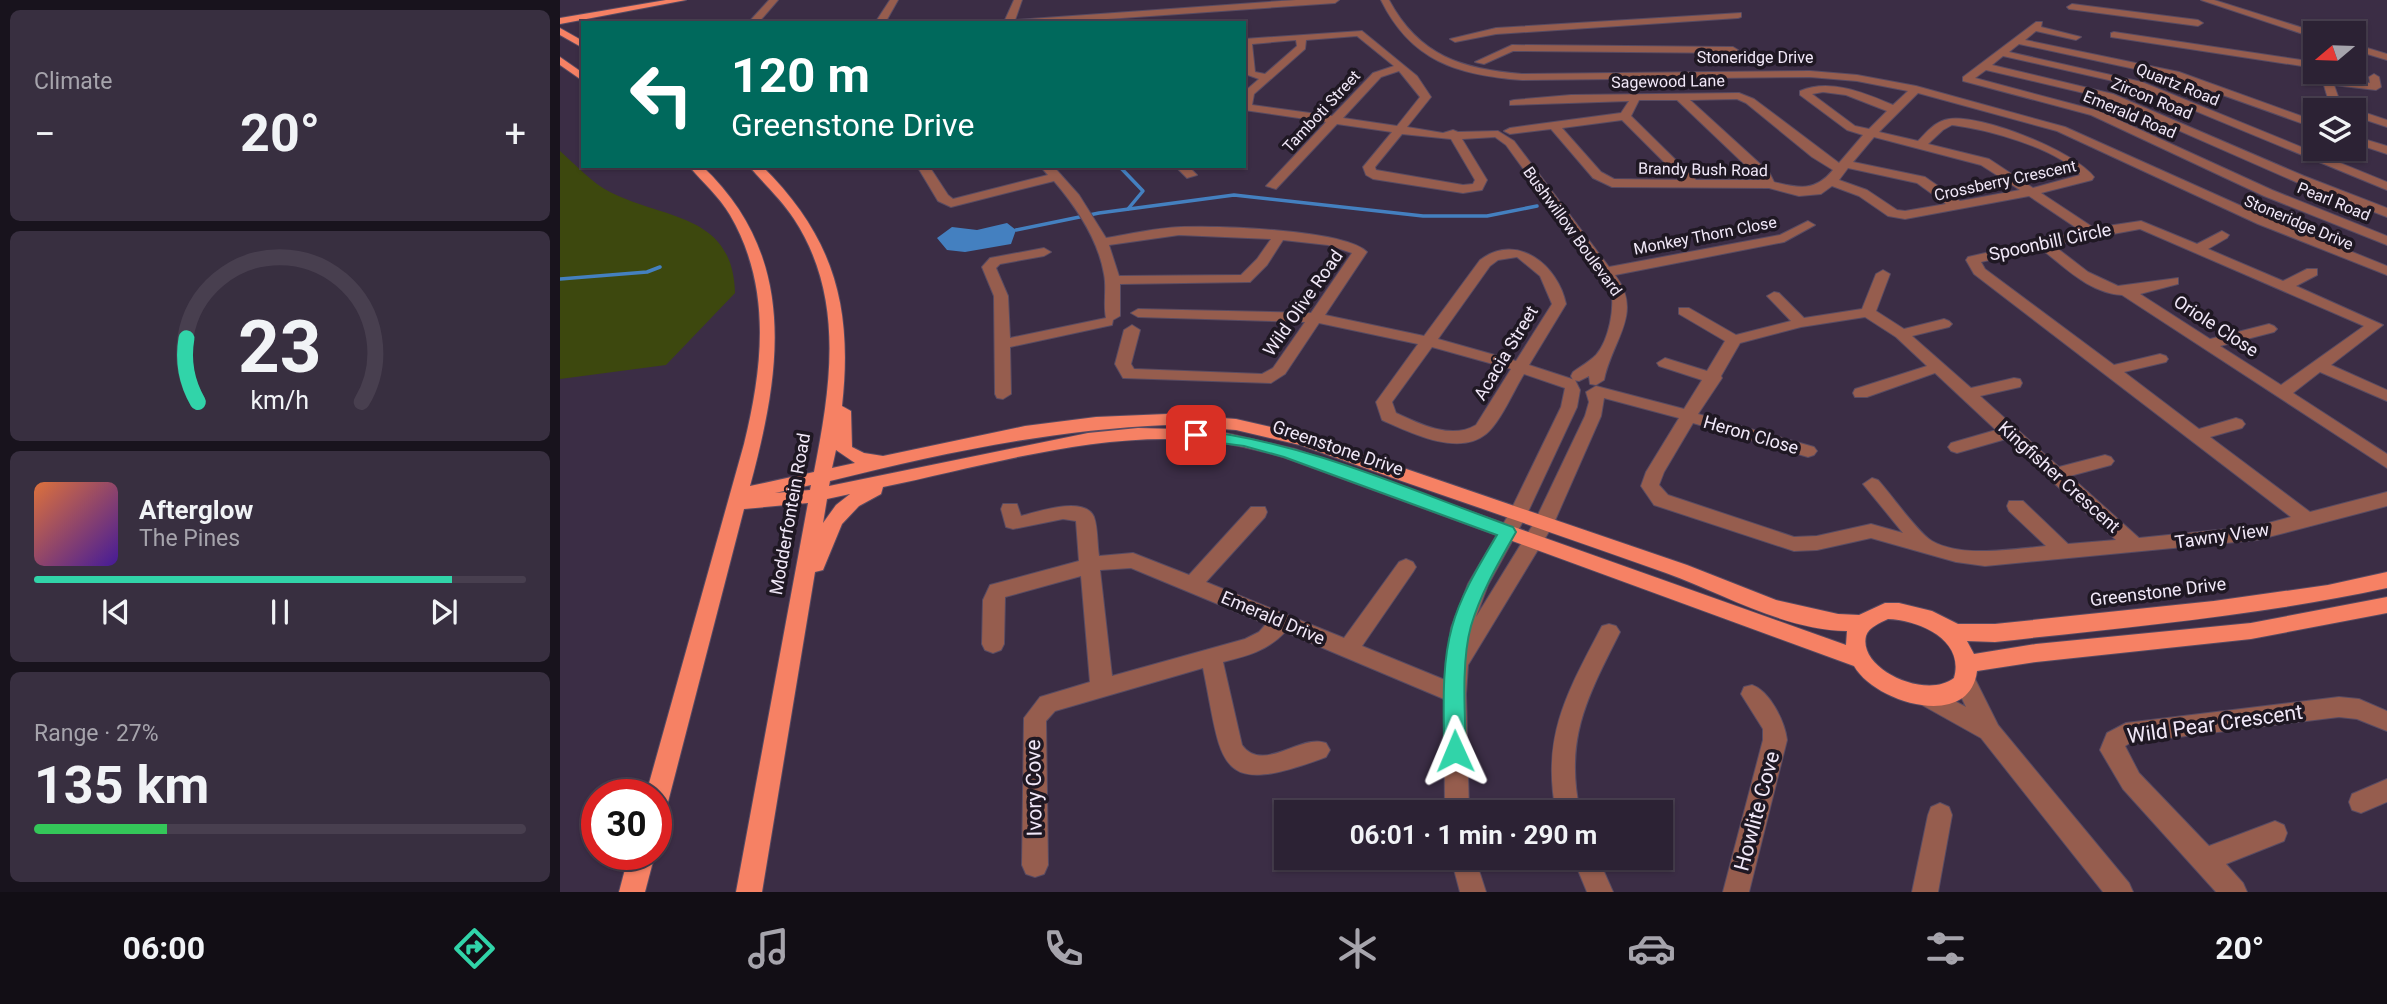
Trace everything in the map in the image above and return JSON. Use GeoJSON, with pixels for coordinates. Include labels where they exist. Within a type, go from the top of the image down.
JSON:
{"type":"FeatureCollection","features":[{"type":"Feature","properties":{"kind":"main road"},"geometry":{"type":"LineString","coordinates":[[560,21],[682,0]]}},
{"type":"Feature","properties":{"kind":"main road"},"geometry":{"type":"LineString","coordinates":[[598,21],[639,7]]}},
{"type":"Feature","properties":{"kind":"main road"},"geometry":{"type":"LineString","coordinates":[[560,16],[627,9]]}},
{"type":"Feature","properties":{"kind":"main road"},"geometry":{"type":"LineString","coordinates":[[560,30],[581,43]]}},
{"type":"Feature","properties":{"kind":"main road"},"geometry":{"type":"LineString","coordinates":[[560,60],[581,76]]}},
{"type":"Feature","properties":{"kind":"main road"},"geometry":{"type":"LineString","coordinates":[[662,779],[762,400],[768,317],[762,276],[749,237],[732,206],[697,168]]}},
{"type":"Feature","properties":{"kind":"main road","name":"Modderfontein Road"},"geometry":{"type":"LineString","coordinates":[[748,892],[780,722],[837,380],[838,330],[830,289],[817,248],[802,217],[778,187],[757,168]]}},
{"type":"Feature","properties":{"kind":"main road"},"geometry":{"type":"LineString","coordinates":[[837,380],[841,394],[841,441],[844,450],[860,458],[895,461]]}},
{"type":"Feature","properties":{"kind":"main road","name":"Greenstone Drive"},"geometry":{"type":"LineString","coordinates":[[820,486],[895,461],[993,439],[1076,425],[1149,419],[1225,422],[1264,428],[1304,440],[1861,659]]}},
{"type":"Feature","properties":{"kind":"main road","name":"Greenstone Drive"},"geometry":{"type":"LineString","coordinates":[[737,499],[928,472],[1088,439],[1138,433],[1244,440],[1512,523]]}},
{"type":"Feature","properties":{"kind":"main road"},"geometry":{"type":"LineString","coordinates":[[780,722],[816,564],[827,530],[835,516],[857,498],[928,472]]}},
{"type":"Feature","properties":{"kind":"main road","name":"Greenstone Drive"},"geometry":{"type":"LineString","coordinates":[[1538,533],[1679,570],[1811,618],[1839,624],[1862,623]]}},
{"type":"Feature","properties":{"kind":"main road","name":"Greenstone Drive"},"geometry":{"type":"LineString","coordinates":[[1935,622],[1968,634],[2018,631],[2328,593],[2387,580]]}},
{"type":"Feature","properties":{"kind":"main road"},"geometry":{"type":"LineString","coordinates":[[1965,672],[1958,642],[1935,622],[1919,614],[1885,611],[1872,615],[1862,623],[1855,642],[1861,659],[1878,679],[1894,689],[1930,698],[1945,695],[1965,672],[2036,653],[2251,631],[2387,605]]}},
{"type":"Feature","properties":{"kind":"main road"},"geometry":{"type":"LineString","coordinates":[[632,892],[638,870]]}},
{"type":"Feature","properties":{"kind":"street"},"geometry":{"type":"LineString","coordinates":[[755,21],[774,0]]}},
{"type":"Feature","properties":{"kind":"street"},"geometry":{"type":"LineString","coordinates":[[881,21],[894,0]]}},
{"type":"Feature","properties":{"kind":"street"},"geometry":{"type":"LineString","coordinates":[[1008,21],[1018,0]]}},
{"type":"Feature","properties":{"kind":"street"},"geometry":{"type":"LineString","coordinates":[[1138,14],[1140,0]]}},
{"type":"Feature","properties":{"kind":"street"},"geometry":{"type":"LineString","coordinates":[[1036,21],[1262,2],[1335,0]]}},
{"type":"Feature","properties":{"kind":"street","name":"Stoneridge Drive"},"geometry":{"type":"LineString","coordinates":[[1385,0],[1392,16],[1410,40],[1431,55],[1479,73],[1522,77],[1818,74],[1916,89],[2041,122],[2126,157],[2226,207],[2387,277]]}},
{"type":"Feature","properties":{"kind":"street"},"geometry":{"type":"LineString","coordinates":[[2205,0],[2303,34]]}},
{"type":"Feature","properties":{"kind":"street"},"geometry":{"type":"LineString","coordinates":[[2072,7],[2151,13],[2198,23]]}},
{"type":"Feature","properties":{"kind":"street"},"geometry":{"type":"LineString","coordinates":[[2151,13],[2152,40]]}},
{"type":"Feature","properties":{"kind":"street"},"geometry":{"type":"LineString","coordinates":[[1480,62],[1512,48],[1631,52],[1678,47],[1688,33],[1738,15]]}},
{"type":"Feature","properties":{"kind":"street"},"geometry":{"type":"LineString","coordinates":[[1984,66],[2037,26],[2076,37]]}},
{"type":"Feature","properties":{"kind":"street"},"geometry":{"type":"LineString","coordinates":[[1494,27],[1512,48]]}},
{"type":"Feature","properties":{"kind":"street"},"geometry":{"type":"LineString","coordinates":[[1455,39],[1494,27],[1688,33],[1733,50]]}},
{"type":"Feature","properties":{"kind":"street"},"geometry":{"type":"LineString","coordinates":[[1267,77],[1250,74],[1246,43],[1258,39],[1359,33],[1367,44],[1413,78],[1426,97],[1398,127],[1369,167],[1372,175],[1463,189],[1478,187],[1481,180],[1453,135]]}},
{"type":"Feature","properties":{"kind":"street"},"geometry":{"type":"LineString","coordinates":[[2114,35],[2303,63]]}},
{"type":"Feature","properties":{"kind":"street"},"geometry":{"type":"LineString","coordinates":[[1246,104],[1249,93],[1302,47],[1300,36]]}},
{"type":"Feature","properties":{"kind":"street"},"geometry":{"type":"LineString","coordinates":[[2018,41],[2175,74],[2303,121]]}},
{"type":"Feature","properties":{"kind":"street"},"geometry":{"type":"LineString","coordinates":[[2189,46],[2191,61]]}},
{"type":"Feature","properties":{"kind":"street"},"geometry":{"type":"LineString","coordinates":[[1678,47],[1687,75]]}},
{"type":"Feature","properties":{"kind":"street"},"geometry":{"type":"LineString","coordinates":[[1678,47],[1699,75]]}},
{"type":"Feature","properties":{"kind":"street"},"geometry":{"type":"LineString","coordinates":[[2366,51],[2387,57]]}},
{"type":"Feature","properties":{"kind":"street","name":"Quartz Road"},"geometry":{"type":"LineString","coordinates":[[2001,53],[2138,84],[2387,186]]}},
{"type":"Feature","properties":{"kind":"street","name":"Emerald Road"},"geometry":{"type":"LineString","coordinates":[[1984,66],[1967,78],[2084,109],[2268,192]]}},
{"type":"Feature","properties":{"kind":"street","name":"Zircon Road"},"geometry":{"type":"LineString","coordinates":[[1984,66],[2109,96],[2300,179],[2387,213]]}},
{"type":"Feature","properties":{"kind":"street","name":"Tamboti Street"},"geometry":{"type":"LineString","coordinates":[[1272,186],[1377,75],[1399,68]]}},
{"type":"Feature","properties":{"kind":"street"},"geometry":{"type":"LineString","coordinates":[[2359,84],[2376,88],[2374,77]]}},
{"type":"Feature","properties":{"kind":"street"},"geometry":{"type":"LineString","coordinates":[[1831,181],[1892,107],[1916,89]]}},
{"type":"Feature","properties":{"kind":"street"},"geometry":{"type":"LineString","coordinates":[[1892,107],[1849,92],[1805,91],[1806,96],[1848,126],[1984,162],[2092,232]]}},
{"type":"Feature","properties":{"kind":"street"},"geometry":{"type":"LineString","coordinates":[[1679,96],[1765,175],[1769,184]]}},
{"type":"Feature","properties":{"kind":"street","name":"Sagewood Lane"},"geometry":{"type":"LineString","coordinates":[[1514,103],[1679,96],[1745,98],[1842,166]]}},
{"type":"Feature","properties":{"kind":"street"},"geometry":{"type":"LineString","coordinates":[[1625,116],[1636,97]]}},
{"type":"Feature","properties":{"kind":"street"},"geometry":{"type":"LineString","coordinates":[[1246,107],[1453,135],[1503,133],[1625,116]]}},
{"type":"Feature","properties":{"kind":"street"},"geometry":{"type":"LineString","coordinates":[[1625,116],[1693,184]]}},
{"type":"Feature","properties":{"kind":"street"},"geometry":{"type":"LineString","coordinates":[[2366,118],[2383,126]]}},
{"type":"Feature","properties":{"kind":"street","name":"Crossberry Crescent"},"geometry":{"type":"LineString","coordinates":[[1831,181],[1863,193],[1887,210],[1913,215],[2031,192],[2085,179],[2088,175],[2080,167],[2035,145],[1967,124],[1944,125],[1921,145]]}},
{"type":"Feature","properties":{"kind":"street","name":"Brandy Bush Road"},"geometry":{"type":"LineString","coordinates":[[1554,125],[1601,179],[1619,183],[1769,184],[1807,192],[1820,189],[1831,181]]}},
{"type":"Feature","properties":{"kind":"street","name":"Bushwillow Boulevard"},"geometry":{"type":"LineString","coordinates":[[1457,665],[1538,533],[1593,416],[1597,402],[1599,359],[1622,312],[1623,302],[1606,272],[1503,133]]}},
{"type":"Feature","properties":{"kind":"street"},"geometry":{"type":"LineString","coordinates":[[2366,143],[2387,150]]}},
{"type":"Feature","properties":{"kind":"street"},"geometry":{"type":"LineString","coordinates":[[1842,166],[1921,180],[1958,206]]}},
{"type":"Feature","properties":{"kind":"street"},"geometry":{"type":"LineString","coordinates":[[2226,207],[2336,167]]}},
{"type":"Feature","properties":{"kind":"street"},"geometry":{"type":"LineString","coordinates":[[924,168],[943,198],[951,203],[1051,171],[1104,242],[1115,298],[1111,325]]}},
{"type":"Feature","properties":{"kind":"street","name":"Pearl Road"},"geometry":{"type":"LineString","coordinates":[[2268,192],[2387,241]]}},
{"type":"Feature","properties":{"kind":"street","name":"Stoneridge Drive"},"geometry":{"type":"LineString","coordinates":[[2226,207],[2387,271]]}},
{"type":"Feature","properties":{"kind":"street","name":"Monkey Thorn Close"},"geometry":{"type":"LineString","coordinates":[[1606,272],[1784,238],[1808,225]]}},
{"type":"Feature","properties":{"kind":"street","name":"Spoonbill Circle"},"geometry":{"type":"LineString","coordinates":[[2309,521],[1973,264],[1973,260],[2092,232],[2141,225],[2381,325]]}},
{"type":"Feature","properties":{"kind":"street","name":"Wild Olive Road"},"geometry":{"type":"LineString","coordinates":[[1104,242],[1180,231],[1279,236],[1349,246],[1360,253],[1279,371],[1255,381],[1129,374],[1123,364],[1124,348],[1111,325]]}},
{"type":"Feature","properties":{"kind":"street"},"geometry":{"type":"LineString","coordinates":[[2200,248],[2222,235]]}},
{"type":"Feature","properties":{"kind":"street"},"geometry":{"type":"LineString","coordinates":[[1111,281],[1136,278],[1245,279],[1262,262],[1279,236]]}},
{"type":"Feature","properties":{"kind":"street","name":"Oriole Close"},"geometry":{"type":"LineString","coordinates":[[2042,243],[2099,283],[2127,292],[2283,392]]}},
{"type":"Feature","properties":{"kind":"street"},"geometry":{"type":"LineString","coordinates":[[1003,394],[1001,296],[990,273],[990,264],[1044,252]]}},
{"type":"Feature","properties":{"kind":"street","name":"Acacia Street"},"geometry":{"type":"LineString","coordinates":[[1518,253],[1534,259],[1558,297],[1559,304],[1475,436],[1458,439],[1388,416],[1384,402],[1428,341],[1489,259],[1518,253]]}},
{"type":"Feature","properties":{"kind":"street"},"geometry":{"type":"LineString","coordinates":[[2286,285],[2312,272]]}},
{"type":"Feature","properties":{"kind":"street"},"geometry":{"type":"LineString","coordinates":[[1684,311],[1734,340],[1801,323],[1868,312],[1883,274]]}},
{"type":"Feature","properties":{"kind":"street"},"geometry":{"type":"LineString","coordinates":[[2127,292],[2174,281]]}},
{"type":"Feature","properties":{"kind":"street"},"geometry":{"type":"LineString","coordinates":[[1774,296],[1801,323]]}},
{"type":"Feature","properties":{"kind":"street"},"geometry":{"type":"LineString","coordinates":[[1115,298],[1135,319]]}},
{"type":"Feature","properties":{"kind":"street","name":"Kingfisher Crescent"},"geometry":{"type":"LineString","coordinates":[[1868,312],[1901,334],[2135,546]]}},
{"type":"Feature","properties":{"kind":"street"},"geometry":{"type":"LineString","coordinates":[[1003,344],[1135,319],[1175,316],[1317,318],[1428,341],[1522,365],[1574,382],[1596,386],[1632,400]]}},
{"type":"Feature","properties":{"kind":"street"},"geometry":{"type":"LineString","coordinates":[[1124,348],[1135,319]]}},
{"type":"Feature","properties":{"kind":"street"},"geometry":{"type":"LineString","coordinates":[[1901,334],[1944,324]]}},
{"type":"Feature","properties":{"kind":"street","name":"Spoonbill Circle"},"geometry":{"type":"LineString","coordinates":[[2283,392],[2381,325]]}},
{"type":"Feature","properties":{"kind":"street"},"geometry":{"type":"LineString","coordinates":[[2209,344],[2269,329]]}},
{"type":"Feature","properties":{"kind":"street","name":"Kingfisher Crescent"},"geometry":{"type":"LineString","coordinates":[[1734,340],[1714,378],[1687,416],[1652,481],[1654,494],[1661,500],[1794,544],[1816,543],[1871,531],[1985,559],[2135,546]]}},
{"type":"Feature","properties":{"kind":"street","name":"Bushwillow Boulevard"},"geometry":{"type":"LineString","coordinates":[[1574,382],[1599,359]]}},
{"type":"Feature","properties":{"kind":"street"},"geometry":{"type":"LineString","coordinates":[[2113,370],[2160,359]]}},
{"type":"Feature","properties":{"kind":"street"},"geometry":{"type":"LineString","coordinates":[[1665,363],[1714,378]]}},
{"type":"Feature","properties":{"kind":"street"},"geometry":{"type":"LineString","coordinates":[[2322,367],[2387,396]]}},
{"type":"Feature","properties":{"kind":"street"},"geometry":{"type":"LineString","coordinates":[[1861,393],[1902,377],[1937,368]]}},
{"type":"Feature","properties":{"kind":"street"},"geometry":{"type":"LineString","coordinates":[[1457,800],[1455,694],[1461,628],[1478,584],[1512,523],[1569,407],[1574,382]]}},
{"type":"Feature","properties":{"kind":"street"},"geometry":{"type":"LineString","coordinates":[[1967,394],[2014,383]]}},
{"type":"Feature","properties":{"kind":"street"},"geometry":{"type":"LineString","coordinates":[[2283,392],[2387,462]]}},
{"type":"Feature","properties":{"kind":"street"},"geometry":{"type":"LineString","coordinates":[[1593,416],[1632,400]]}},
{"type":"Feature","properties":{"kind":"street","name":"Heron Close"},"geometry":{"type":"LineString","coordinates":[[1632,400],[1808,451]]}},
{"type":"Feature","properties":{"kind":"street"},"geometry":{"type":"LineString","coordinates":[[2198,435],[2236,424]]}},
{"type":"Feature","properties":{"kind":"street"},"geometry":{"type":"LineString","coordinates":[[1958,447],[2009,432]]}},
{"type":"Feature","properties":{"kind":"street"},"geometry":{"type":"LineString","coordinates":[[2055,474],[2105,461]]}},
{"type":"Feature","properties":{"kind":"street"},"geometry":{"type":"LineString","coordinates":[[1872,484],[1925,546]]}},
{"type":"Feature","properties":{"kind":"street"},"geometry":{"type":"LineString","coordinates":[[2309,521],[2387,499]]}},
{"type":"Feature","properties":{"kind":"street"},"geometry":{"type":"LineString","coordinates":[[2016,506],[2063,551]]}},
{"type":"Feature","properties":{"kind":"street"},"geometry":{"type":"LineString","coordinates":[[1010,509],[1013,522],[1019,523],[1066,513],[1082,514],[1085,518],[1102,688],[1259,642],[1280,622]]}},
{"type":"Feature","properties":{"kind":"street"},"geometry":{"type":"LineString","coordinates":[[1193,583],[1258,512]]}},
{"type":"Feature","properties":{"kind":"street","name":"Tawny View"},"geometry":{"type":"LineString","coordinates":[[2135,546],[2217,539],[2309,521]]}},
{"type":"Feature","properties":{"kind":"street","name":"Emerald Drive"},"geometry":{"type":"LineString","coordinates":[[993,644],[993,600],[997,591],[1089,566],[1133,560],[1455,694]]}},
{"type":"Feature","properties":{"kind":"street"},"geometry":{"type":"LineString","coordinates":[[1348,649],[1406,567]]}},
{"type":"Feature","properties":{"kind":"street"},"geometry":{"type":"LineString","coordinates":[[1566,800],[1561,777],[1562,747],[1578,696],[1609,632]]}},
{"type":"Feature","properties":{"kind":"street"},"geometry":{"type":"LineString","coordinates":[[1211,656],[1231,749],[1236,760],[1246,766],[1261,767],[1318,750]]}},
{"type":"Feature","properties":{"kind":"street"},"geometry":{"type":"LineString","coordinates":[[1965,672],[1990,732],[2120,892]]}},
{"type":"Feature","properties":{"kind":"street","name":"Ivory Cove"},"geometry":{"type":"LineString","coordinates":[[1035,865],[1034,725],[1038,712],[1048,704],[1102,688]]}},
{"type":"Feature","properties":{"kind":"street","name":"Howlite Cove"},"geometry":{"type":"LineString","coordinates":[[1736,892],[1775,740],[1774,727],[1752,694]]}},
{"type":"Feature","properties":{"kind":"street"},"geometry":{"type":"LineString","coordinates":[[1930,698],[1990,732]]}},
{"type":"Feature","properties":{"kind":"street","name":"Wild Pear Crescent"},"geometry":{"type":"LineString","coordinates":[[2234,892],[2117,762],[2112,750],[2115,740],[2126,733],[2339,707],[2359,709],[2387,721]]}},
{"type":"Feature","properties":{"kind":"street"},"geometry":{"type":"LineString","coordinates":[[2361,802],[2387,790]]}},
{"type":"Feature","properties":{"kind":"street"},"geometry":{"type":"LineString","coordinates":[[1925,892],[1940,815]]}},
{"type":"Feature","properties":{"kind":"street"},"geometry":{"type":"LineString","coordinates":[[2205,860],[2275,833]]}},
{"type":"Feature","properties":{"kind":"street"},"geometry":{"type":"LineString","coordinates":[[1467,870],[1473,892]]}},
{"type":"Feature","properties":{"kind":"street"},"geometry":{"type":"LineString","coordinates":[[1591,870],[1600,892]]}},
{"type":"Feature","properties":{"kind":"green space"},"geometry":{"type":"Polygon","coordinates":[[[560,151],[603,188],[692,223],[709,233],[722,247],[731,267],[735,293],[666,365],[560,379],[560,151]]]}},
{"type":"Feature","properties":{"kind":"water"},"geometry":{"type":"Polygon","coordinates":[[[1007,223],[1016,230],[1011,244],[965,252],[947,250],[937,238],[952,227],[977,230],[1007,223]]]}},
{"type":"Feature","properties":{"kind":"waterway"},"geometry":{"type":"LineString","coordinates":[[1121,168],[1143,191],[1128,209]]}},
{"type":"Feature","properties":{"kind":"waterway"},"geometry":{"type":"LineString","coordinates":[[1016,230],[1099,213],[1234,195],[1423,216],[1487,216],[1537,206]]}},
{"type":"Feature","properties":{"kind":"waterway"},"geometry":{"type":"LineString","coordinates":[[560,279],[647,272],[660,267]]}},
{"type":"Feature","properties":{"kind":"route"},"geometry":{"type":"LineString","coordinates":[[1196,435],[1244,440],[1289,453],[1507,532],[1478,584],[1461,628],[1455,694],[1455,751]]}}]}
